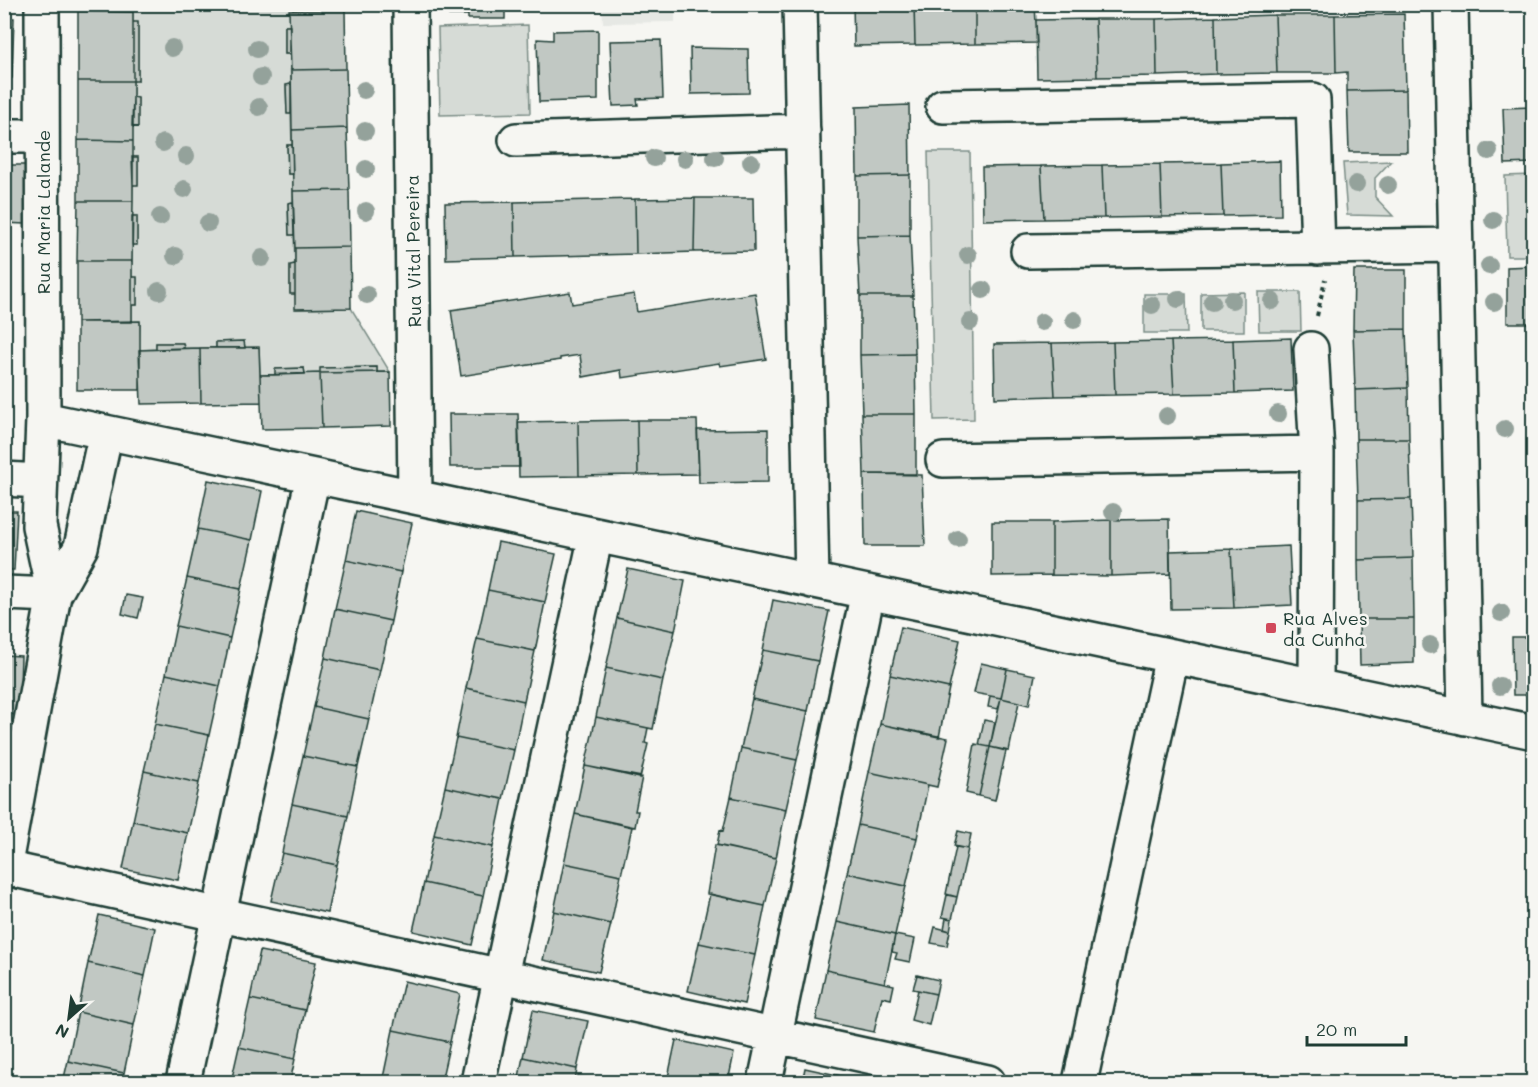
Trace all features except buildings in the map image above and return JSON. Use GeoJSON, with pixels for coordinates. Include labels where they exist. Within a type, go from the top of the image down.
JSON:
{"type":"FeatureCollection","features":[{"type":"Feature","properties":{"kind":"street","name":"Rua Maria Lalande"},"geometry":{"type":"LineString","coordinates":[[42,4],[43,419],[39,526],[54,595]]}},
{"type":"Feature","properties":{"kind":"street","name":"Rua Vital Pereira"},"geometry":{"type":"LineString","coordinates":[[410,4],[416,497]]}},
{"type":"Feature","properties":{"kind":"street"},"geometry":{"type":"LineString","coordinates":[[800,4],[812,581]]}},
{"type":"Feature","properties":{"kind":"street"},"geometry":{"type":"LineString","coordinates":[[1451,4],[1465,718]]}},
{"type":"Feature","properties":{"kind":"street"},"geometry":{"type":"LineString","coordinates":[[943,106],[1313,100],[1318,248]]}},
{"type":"Feature","properties":{"kind":"street"},"geometry":{"type":"LineString","coordinates":[[516,140],[802,131]]}},
{"type":"Feature","properties":{"kind":"street"},"geometry":{"type":"LineString","coordinates":[[4,136],[42,136]]}},
{"type":"Feature","properties":{"kind":"street"},"geometry":{"type":"LineString","coordinates":[[1028,251],[1456,245]]}},
{"type":"Feature","properties":{"kind":"street"},"geometry":{"type":"LineString","coordinates":[[1311,349],[1317,453],[1316,687]]}},
{"type":"Feature","properties":{"kind":"street"},"geometry":{"type":"LineString","coordinates":[[43,419],[1533,732]]}},
{"type":"Feature","properties":{"kind":"street"},"geometry":{"type":"LineString","coordinates":[[106,432],[81,547],[54,595],[5,869],[987,1083]]}},
{"type":"Feature","properties":{"kind":"street"},"geometry":{"type":"LineString","coordinates":[[943,460],[1317,453]]}},
{"type":"Feature","properties":{"kind":"street"},"geometry":{"type":"LineString","coordinates":[[183,1083],[312,476]]}},
{"type":"Feature","properties":{"kind":"street"},"geometry":{"type":"LineString","coordinates":[[4,479],[40,481]]}},
{"type":"Feature","properties":{"kind":"street"},"geometry":{"type":"LineString","coordinates":[[478,1083],[596,535]]}},
{"type":"Feature","properties":{"kind":"street"},"geometry":{"type":"LineString","coordinates":[[765,1083],[868,592]]}},
{"type":"Feature","properties":{"kind":"street"},"geometry":{"type":"LineString","coordinates":[[4,593],[54,595]]}},
{"type":"Feature","properties":{"kind":"street"},"geometry":{"type":"LineString","coordinates":[[1080,1083],[1172,656]]}},
{"type":"Feature","properties":{"kind":"path"},"geometry":{"type":"LineString","coordinates":[[1311,349],[1328,265],[1318,248]]}},
{"type":"Feature","properties":{"kind":"shaded area"},"geometry":{"type":"Polygon","coordinates":[[[79,4],[348,5],[345,10],[290,10],[290,26],[285,26],[285,54],[290,54],[291,84],[286,85],[287,113],[291,114],[292,145],[287,145],[288,174],[293,174],[293,202],[288,203],[289,235],[294,235],[295,264],[290,265],[290,293],[295,294],[296,309],[351,308],[390,372],[377,372],[377,367],[321,368],[320,373],[305,374],[304,368],[276,369],[275,375],[260,375],[259,348],[245,348],[244,341],[216,342],[216,348],[184,348],[183,343],[156,343],[156,349],[139,350],[140,322],[132,322],[132,305],[137,305],[137,278],[132,277],[132,245],[137,244],[137,216],[132,216],[133,185],[138,184],[138,157],[132,157],[132,126],[137,127],[138,98],[133,97],[133,81],[138,80],[138,23],[133,22],[133,12],[78,11],[79,4]]]}},
{"type":"Feature","properties":{"kind":"shaded area"},"geometry":{"type":"Polygon","coordinates":[[[602,5],[675,5],[675,22],[603,23],[602,5]]]}},
{"type":"Feature","properties":{"kind":"shaded area"},"geometry":{"type":"Polygon","coordinates":[[[528,25],[530,113],[440,115],[438,28],[528,25]]]}},
{"type":"Feature","properties":{"kind":"shaded area"},"geometry":{"type":"Polygon","coordinates":[[[928,152],[970,152],[974,419],[934,420],[928,152]]]}},
{"type":"Feature","properties":{"kind":"shaded area"},"geometry":{"type":"Polygon","coordinates":[[[1391,161],[1375,178],[1375,197],[1393,216],[1347,215],[1343,163],[1391,161]]]}},
{"type":"Feature","properties":{"kind":"shaded area"},"geometry":{"type":"Polygon","coordinates":[[[1533,175],[1533,256],[1507,256],[1505,176],[1533,175]]]}},
{"type":"Feature","properties":{"kind":"shaded area"},"geometry":{"type":"Polygon","coordinates":[[[1244,292],[1244,331],[1201,331],[1201,293],[1244,292]]]}},
{"type":"Feature","properties":{"kind":"shaded area"},"geometry":{"type":"Polygon","coordinates":[[[1258,292],[1300,292],[1301,331],[1259,331],[1258,292]]]}},
{"type":"Feature","properties":{"kind":"shaded area"},"geometry":{"type":"Polygon","coordinates":[[[1144,294],[1186,294],[1187,333],[1144,333],[1144,294]]]}},
{"type":"Feature","properties":{"kind":"place","name":"Rua Alves da Cunha"},"geometry":{"type":"Point","coordinates":[1271,628]}}]}
